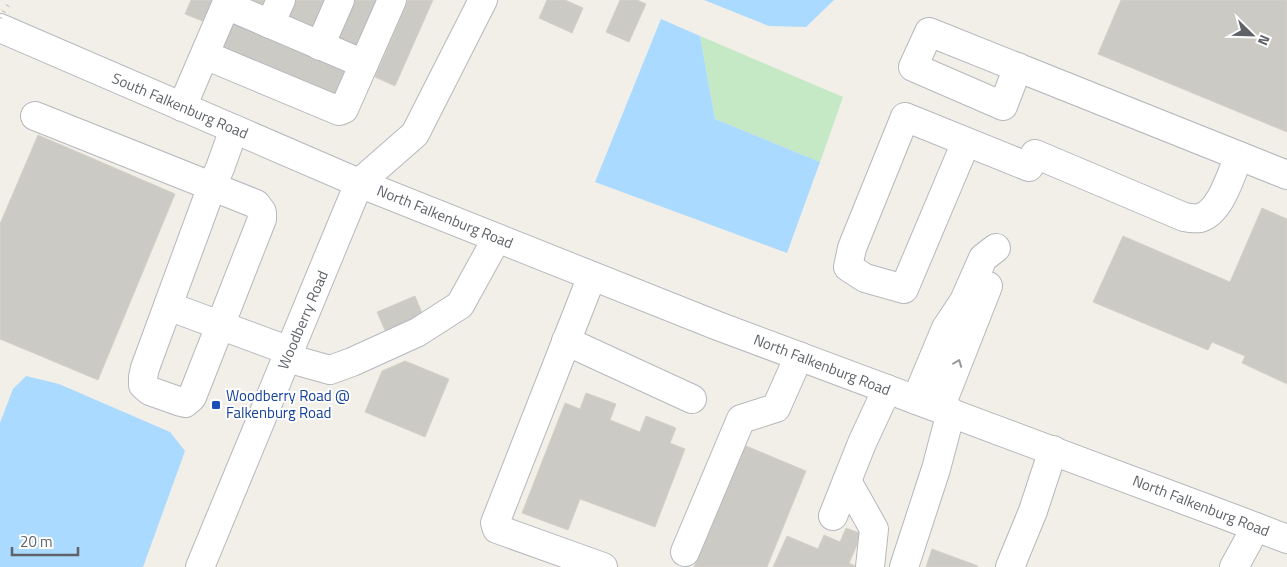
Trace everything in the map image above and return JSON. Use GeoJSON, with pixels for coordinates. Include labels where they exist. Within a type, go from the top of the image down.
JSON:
{"type":"FeatureCollection","features":[{"type":"Feature","properties":{"kind":"street"},"geometry":{"type":"LineString","coordinates":[[320,46],[340,0]]}},
{"type":"Feature","properties":{"kind":"street"},"geometry":{"type":"LineString","coordinates":[[205,55],[339,111],[344,109],[392,0]]}},
{"type":"Feature","properties":{"kind":"street"},"geometry":{"type":"LineString","coordinates":[[360,183],[416,134],[483,0]]}},
{"type":"Feature","properties":{"kind":"street"},"geometry":{"type":"LineString","coordinates":[[182,107],[227,3],[275,12],[320,46],[364,64]]}},
{"type":"Feature","properties":{"kind":"street","name":"South Falkenburg Road"},"geometry":{"type":"LineString","coordinates":[[0,28],[360,183]]}},
{"type":"Feature","properties":{"kind":"street"},"geometry":{"type":"LineString","coordinates":[[1018,67],[1287,175]]}},
{"type":"Feature","properties":{"kind":"street"},"geometry":{"type":"LineString","coordinates":[[35,116],[212,186],[256,204],[262,212],[262,219],[192,396],[185,402],[180,402],[150,391],[143,385],[143,377],[212,186],[234,129]]}},
{"type":"Feature","properties":{"kind":"street"},"geometry":{"type":"LineString","coordinates":[[966,142],[904,289],[865,278],[848,267],[852,248],[905,117],[966,142],[1032,161],[1184,218],[1199,218],[1210,213],[1220,201],[1239,156]]}},
{"type":"Feature","properties":{"kind":"street","name":"North Falkenburg Road"},"geometry":{"type":"LineString","coordinates":[[360,183],[799,356],[1053,450],[1287,540]]}},
{"type":"Feature","properties":{"kind":"street","name":"Woodberry Road"},"geometry":{"type":"LineString","coordinates":[[200,567],[360,183]]}},
{"type":"Feature","properties":{"kind":"street"},"geometry":{"type":"LineString","coordinates":[[168,306],[330,370],[418,332],[460,305],[497,238]]}},
{"type":"Feature","properties":{"kind":"street"},"geometry":{"type":"LineString","coordinates":[[592,276],[496,523],[497,529],[603,567]]}},
{"type":"Feature","properties":{"kind":"street"},"geometry":{"type":"LineString","coordinates":[[566,342],[692,399]]}},
{"type":"Feature","properties":{"kind":"street"},"geometry":{"type":"LineString","coordinates":[[685,552],[741,419],[776,408],[799,356]]}},
{"type":"Feature","properties":{"kind":"street"},"geometry":{"type":"LineString","coordinates":[[833,516],[887,389]]}},
{"type":"Feature","properties":{"kind":"street"},"geometry":{"type":"LineString","coordinates":[[904,567],[936,469],[936,407]]}},
{"type":"Feature","properties":{"kind":"street"},"geometry":{"type":"LineString","coordinates":[[1010,567],[1033,511],[1053,450]]}},
{"type":"Feature","properties":{"kind":"street"},"geometry":{"type":"LineString","coordinates":[[847,481],[874,529],[870,567]]}},
{"type":"Feature","properties":{"kind":"street"},"geometry":{"type":"LineString","coordinates":[[1234,567],[1256,527]]}},
{"type":"Feature","properties":{"kind":"green space"},"geometry":{"type":"Polygon","coordinates":[[[700,36],[843,97],[820,162],[715,119],[700,36]]]}},
{"type":"Feature","properties":{"kind":"water"},"geometry":{"type":"Polygon","coordinates":[[[704,0],[834,0],[806,27],[769,26],[704,0]]]}},
{"type":"Feature","properties":{"kind":"water"},"geometry":{"type":"Polygon","coordinates":[[[661,19],[700,36],[715,119],[820,162],[787,253],[595,182],[661,19]]]}},
{"type":"Feature","properties":{"kind":"water"},"geometry":{"type":"Polygon","coordinates":[[[26,376],[59,384],[170,432],[185,451],[143,567],[0,567],[0,423],[13,389],[26,376]]]}},
{"type":"Feature","properties":{"kind":"building"},"geometry":{"type":"Polygon","coordinates":[[[191,0],[220,0],[210,24],[185,14],[191,0]]]}},
{"type":"Feature","properties":{"kind":"building"},"geometry":{"type":"Polygon","coordinates":[[[245,0],[273,0],[268,10],[245,0]]]}},
{"type":"Feature","properties":{"kind":"building"},"geometry":{"type":"Polygon","coordinates":[[[293,0],[329,0],[315,32],[285,19],[293,0]]]}},
{"type":"Feature","properties":{"kind":"building"},"geometry":{"type":"Polygon","coordinates":[[[351,0],[386,0],[364,53],[334,40],[351,0]]]}},
{"type":"Feature","properties":{"kind":"building"},"geometry":{"type":"Polygon","coordinates":[[[408,0],[433,0],[395,86],[375,77],[408,0]]]}},
{"type":"Feature","properties":{"kind":"building"},"geometry":{"type":"Polygon","coordinates":[[[547,0],[565,0],[583,8],[572,33],[539,18],[547,0]]]}},
{"type":"Feature","properties":{"kind":"building"},"geometry":{"type":"Polygon","coordinates":[[[620,0],[637,0],[646,4],[629,42],[606,32],[620,0]]]}},
{"type":"Feature","properties":{"kind":"building"},"geometry":{"type":"Polygon","coordinates":[[[1121,0],[1287,0],[1287,132],[1098,54],[1121,0]]]}},
{"type":"Feature","properties":{"kind":"building"},"geometry":{"type":"Polygon","coordinates":[[[234,19],[355,73],[339,109],[218,55],[234,19]]]}},
{"type":"Feature","properties":{"kind":"building"},"geometry":{"type":"Polygon","coordinates":[[[38,135],[175,194],[98,380],[0,339],[0,224],[38,135]]]}},
{"type":"Feature","properties":{"kind":"building"},"geometry":{"type":"Polygon","coordinates":[[[1262,208],[1287,219],[1287,384],[1242,363],[1245,356],[1212,342],[1208,350],[1093,302],[1123,236],[1230,282],[1262,208]]]}},
{"type":"Feature","properties":{"kind":"building"},"geometry":{"type":"Polygon","coordinates":[[[415,296],[425,320],[387,335],[377,312],[415,296]]]}},
{"type":"Feature","properties":{"kind":"building"},"geometry":{"type":"Polygon","coordinates":[[[405,361],[449,379],[425,437],[365,412],[382,371],[405,361]]]}},
{"type":"Feature","properties":{"kind":"building"},"geometry":{"type":"Polygon","coordinates":[[[586,393],[616,404],[610,420],[640,432],[646,416],[676,428],[670,443],[685,449],[655,527],[580,499],[568,530],[522,513],[565,403],[580,409],[586,393]]]}},
{"type":"Feature","properties":{"kind":"building"},"geometry":{"type":"Polygon","coordinates":[[[744,445],[806,471],[767,567],[694,567],[744,445]]]}},
{"type":"Feature","properties":{"kind":"building"},"geometry":{"type":"Polygon","coordinates":[[[846,528],[862,534],[849,563],[858,567],[773,567],[787,536],[818,549],[824,535],[840,542],[846,528]]]}},
{"type":"Feature","properties":{"kind":"building"},"geometry":{"type":"Polygon","coordinates":[[[932,549],[978,566],[926,567],[932,549]]]}},
{"type":"Feature","properties":{"kind":"railway"},"geometry":{"type":"LineString","coordinates":[[0,18],[11,0]]}},
{"type":"Feature","properties":{"kind":"place","name":"Woodberry Road @ Falkenburg Road"},"geometry":{"type":"Point","coordinates":[216,405]}}]}
